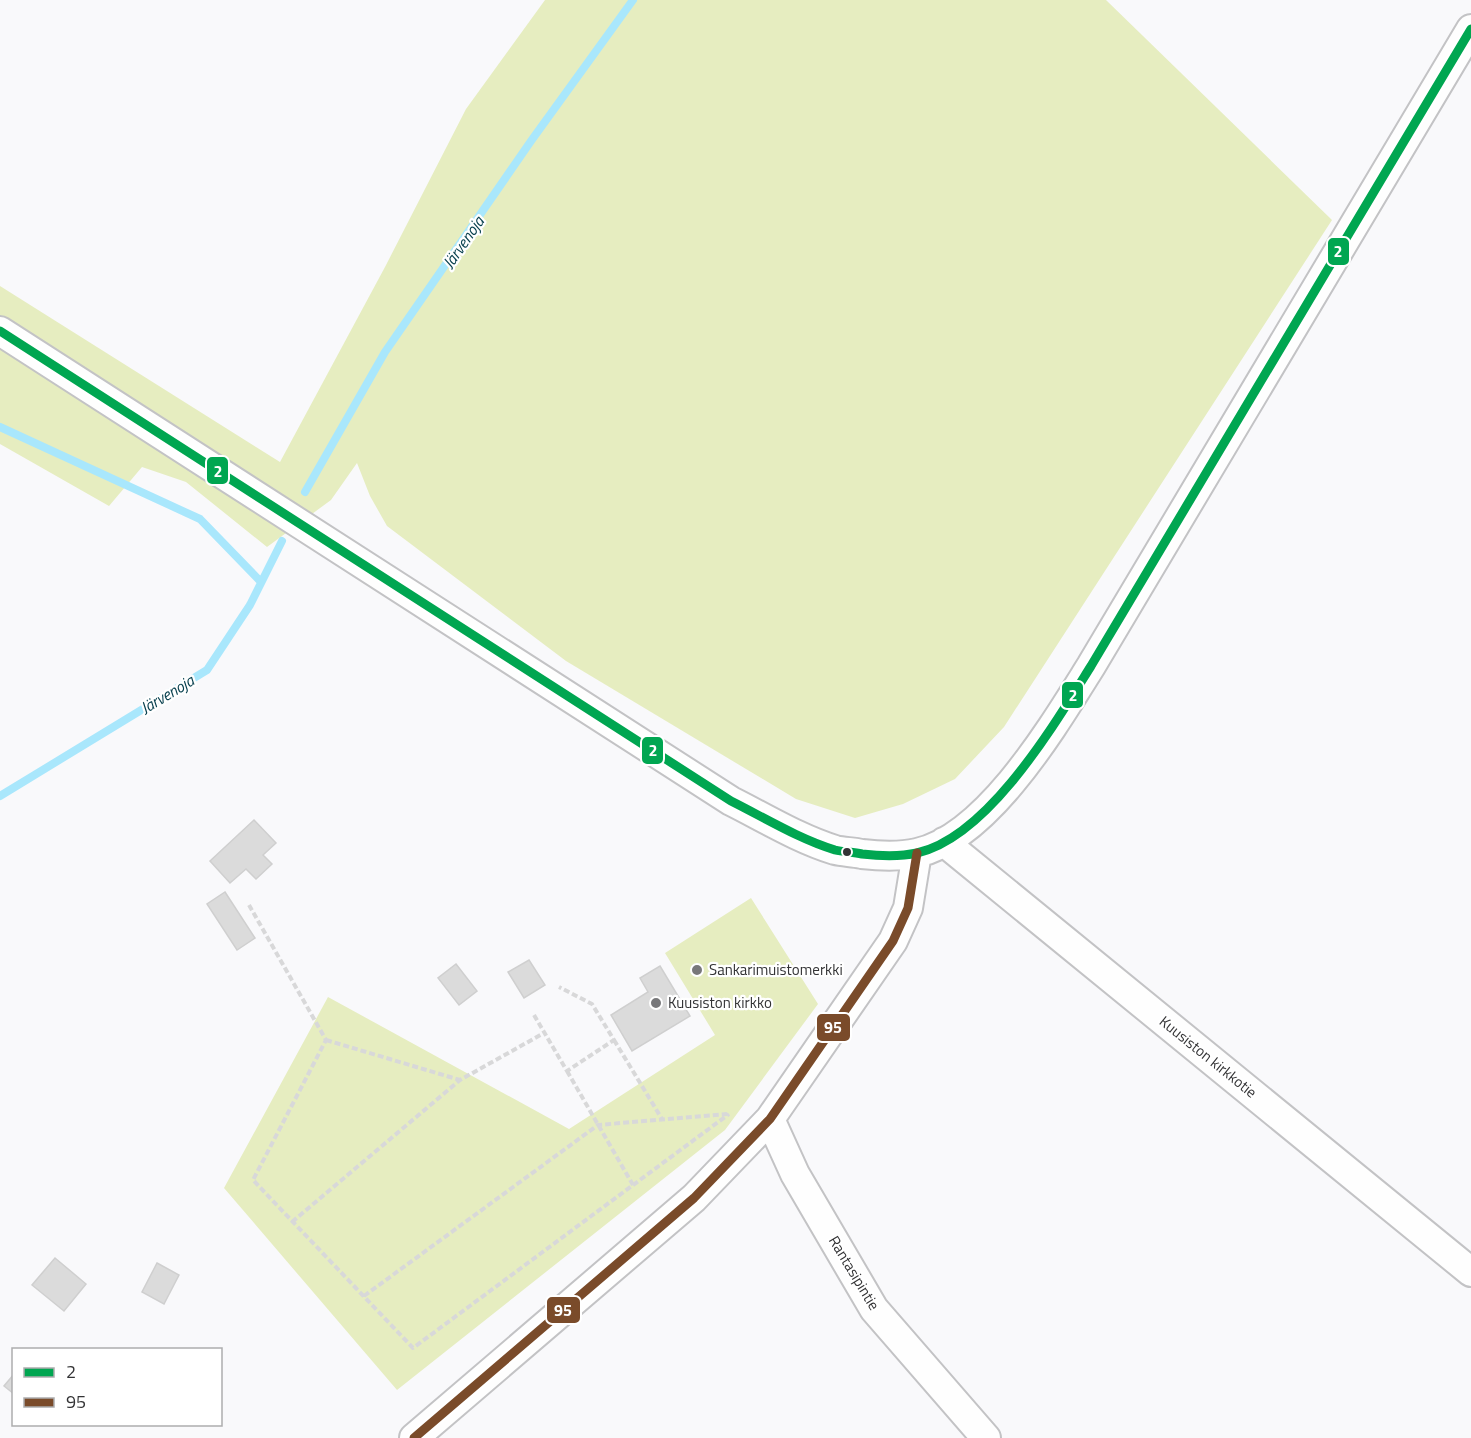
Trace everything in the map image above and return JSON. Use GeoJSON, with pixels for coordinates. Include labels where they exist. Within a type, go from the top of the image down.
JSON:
{"type":"FeatureCollection","features":[{"type":"Feature","properties":{"kind":"street"},"geometry":{"type":"LineString","coordinates":[[0,331],[731,801],[837,850],[883,856],[917,853],[944,842],[972,823],[1001,794],[1049,733],[1471,28]]}},
{"type":"Feature","properties":{"kind":"street","name":"Kuusiston kirkkotie"},"geometry":{"type":"LineString","coordinates":[[944,842],[1471,1272]]}},
{"type":"Feature","properties":{"kind":"street"},"geometry":{"type":"LineString","coordinates":[[414,1438],[694,1198],[770,1119],[893,941],[908,908],[917,853]]}},
{"type":"Feature","properties":{"kind":"street","name":"Rantasipintie"},"geometry":{"type":"LineString","coordinates":[[770,1119],[795,1174],[874,1309],[986,1438]]}},
{"type":"Feature","properties":{"kind":"path"},"geometry":{"type":"LineString","coordinates":[[249,905],[326,1040],[460,1080]]}},
{"type":"Feature","properties":{"kind":"path"},"geometry":{"type":"LineString","coordinates":[[559,987],[592,1004],[662,1120]]}},
{"type":"Feature","properties":{"kind":"path"},"geometry":{"type":"LineString","coordinates":[[534,1015],[633,1185]]}},
{"type":"Feature","properties":{"kind":"path"},"geometry":{"type":"LineString","coordinates":[[292,1222],[460,1080],[544,1033]]}},
{"type":"Feature","properties":{"kind":"path"},"geometry":{"type":"LineString","coordinates":[[326,1040],[253,1180],[413,1348],[729,1114],[598,1125],[364,1296]]}},
{"type":"Feature","properties":{"kind":"path"},"geometry":{"type":"LineString","coordinates":[[567,1071],[614,1040]]}},
{"type":"Feature","properties":{"kind":"green space"},"geometry":{"type":"Polygon","coordinates":[[[545,0],[1106,0],[1332,220],[1004,727],[955,779],[903,804],[855,818],[796,799],[566,661],[387,526],[370,496],[357,463],[331,500],[267,547],[186,482],[142,467],[109,506],[0,444],[0,286],[280,462],[385,267],[466,109],[545,0]]]}},
{"type":"Feature","properties":{"kind":"green space"},"geometry":{"type":"Polygon","coordinates":[[[751,898],[818,1004],[725,1130],[397,1390],[224,1188],[328,997],[569,1129],[715,1035],[665,953],[751,898]]]}},
{"type":"Feature","properties":{"kind":"building"},"geometry":{"type":"Polygon","coordinates":[[[254,820],[276,843],[263,855],[272,864],[256,879],[246,869],[230,883],[210,861],[254,820]]]}},
{"type":"Feature","properties":{"kind":"building"},"geometry":{"type":"Polygon","coordinates":[[[225,892],[255,938],[237,950],[207,904],[225,892]]]}},
{"type":"Feature","properties":{"kind":"building"},"geometry":{"type":"Polygon","coordinates":[[[529,960],[545,985],[524,998],[508,972],[529,960]]]}},
{"type":"Feature","properties":{"kind":"building"},"geometry":{"type":"Polygon","coordinates":[[[456,964],[477,991],[459,1005],[438,978],[456,964]]]}},
{"type":"Feature","properties":{"kind":"building","name":"Kuusiston kirkko"},"geometry":{"type":"Polygon","coordinates":[[[660,966],[690,1016],[632,1051],[611,1015],[648,992],[640,978],[660,966]]]}},
{"type":"Feature","properties":{"kind":"building"},"geometry":{"type":"Polygon","coordinates":[[[55,1258],[86,1284],[64,1311],[32,1285],[55,1258]]]}},
{"type":"Feature","properties":{"kind":"building"},"geometry":{"type":"Polygon","coordinates":[[[157,1263],[179,1275],[164,1304],[142,1292],[157,1263]]]}},
{"type":"Feature","properties":{"kind":"building"},"geometry":{"type":"Polygon","coordinates":[[[12,1376],[12,1392],[4,1386],[12,1376]]]}},
{"type":"Feature","properties":{"kind":"waterway","name":"Järvenoja"},"geometry":{"type":"LineString","coordinates":[[305,492],[385,352],[531,141],[633,0]]}},
{"type":"Feature","properties":{"kind":"waterway"},"geometry":{"type":"LineString","coordinates":[[0,427],[200,519],[261,582]]}},
{"type":"Feature","properties":{"kind":"waterway","name":"Järvenoja"},"geometry":{"type":"LineString","coordinates":[[0,796],[207,670],[250,605],[282,541]]}},
{"type":"Feature","properties":{"kind":"transit line","name":"2"},"geometry":{"type":"LineString","coordinates":[[0,331],[731,801],[795,834],[835,850],[883,856],[917,853],[943,843],[969,825],[994,802],[1017,776],[1058,718],[1471,29]]}},
{"type":"Feature","properties":{"kind":"transit line","name":"95"},"geometry":{"type":"LineString","coordinates":[[414,1438],[694,1198],[770,1119],[893,941],[908,908],[917,853]]}},
{"type":"Feature","properties":{"kind":"place","name":"Sankarimuistomerkki"},"geometry":{"type":"Point","coordinates":[697,970]}},
{"type":"Feature","properties":{"kind":"place","name":"Kuusiston kirkko"},"geometry":{"type":"Point","coordinates":[656,1003]}}]}
